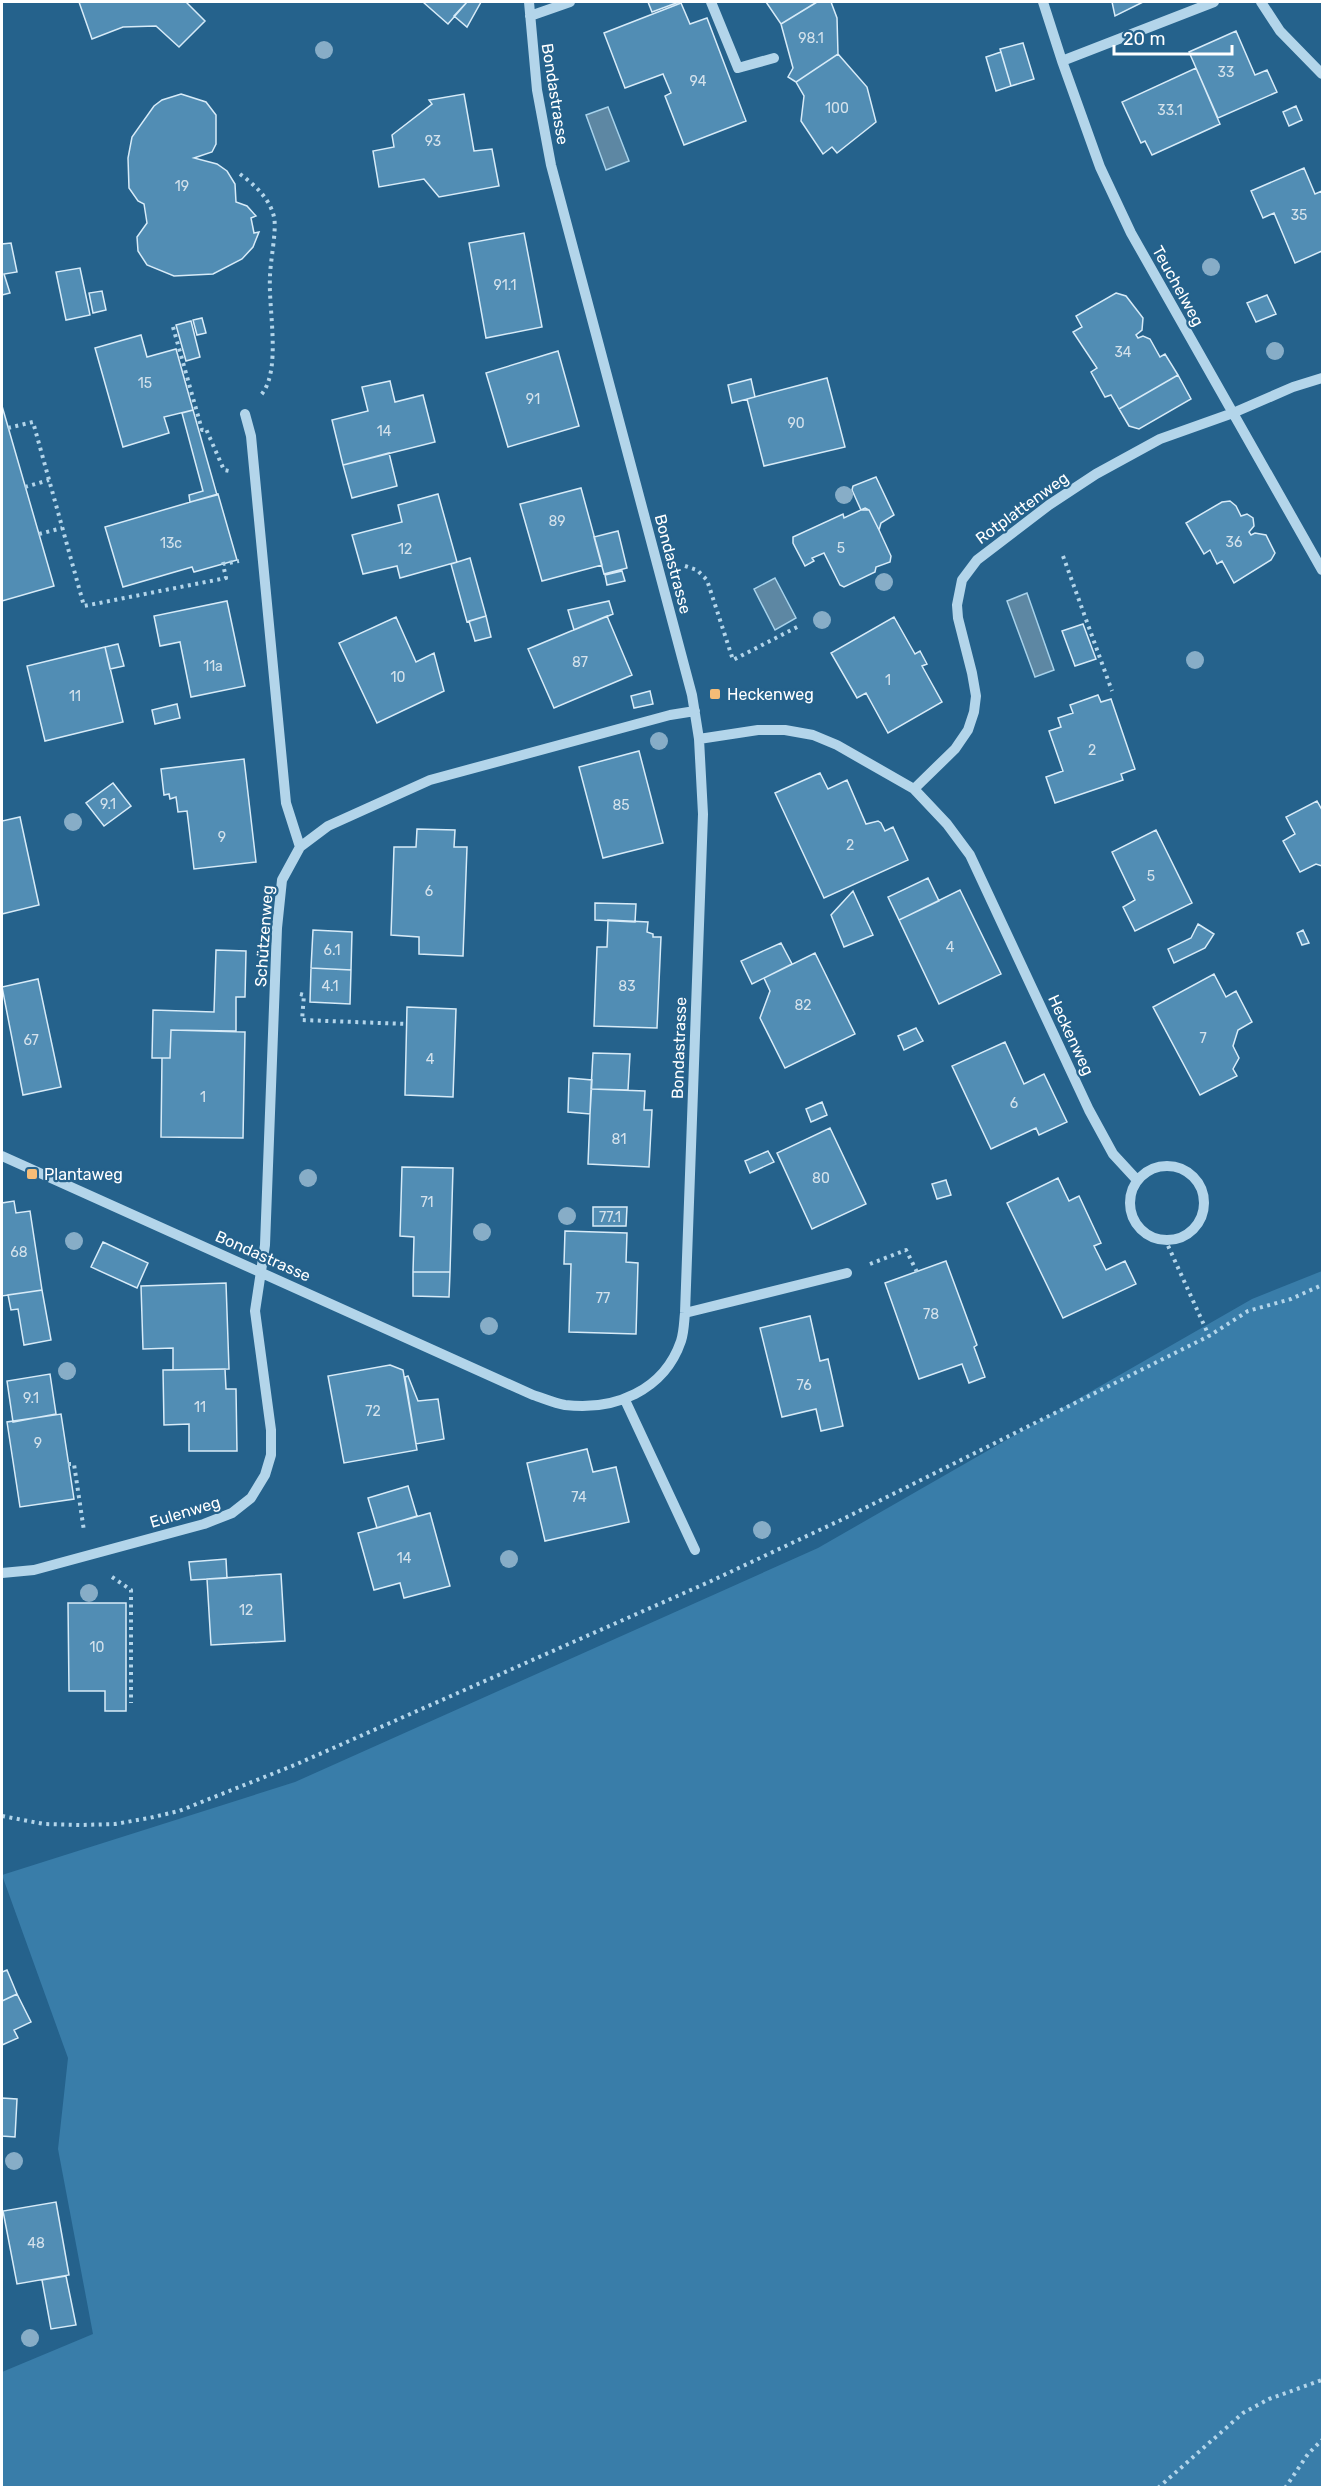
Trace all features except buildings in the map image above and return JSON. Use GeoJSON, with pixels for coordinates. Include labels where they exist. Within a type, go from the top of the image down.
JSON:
{"type":"FeatureCollection","features":[{"type":"Feature","properties":{"kind":"street","name":"Bondastrasse"},"geometry":{"type":"LineString","coordinates":[[2,1156],[533,1395],[562,1405],[594,1407],[626,1400],[650,1385],[669,1366],[681,1340],[685,1313],[703,814],[699,739],[694,711],[551,165],[537,90],[529,2]]}},
{"type":"Feature","properties":{"kind":"street"},"geometry":{"type":"LineString","coordinates":[[530,16],[570,2]]}},
{"type":"Feature","properties":{"kind":"street"},"geometry":{"type":"LineString","coordinates":[[711,2],[738,68],[774,58]]}},
{"type":"Feature","properties":{"kind":"street","name":"Teuchelweg"},"geometry":{"type":"LineString","coordinates":[[1043,2],[1100,167],[1131,233],[1323,570]]}},
{"type":"Feature","properties":{"kind":"street"},"geometry":{"type":"LineString","coordinates":[[1062,61],[1214,2]]}},
{"type":"Feature","properties":{"kind":"street"},"geometry":{"type":"LineString","coordinates":[[1261,2],[1280,31],[1323,74]]}},
{"type":"Feature","properties":{"kind":"street","name":"Rotplattenweg"},"geometry":{"type":"LineString","coordinates":[[914,789],[955,749],[968,729],[974,712],[976,696],[957,605],[962,580],[969,568],[1049,505],[1096,474],[1160,439],[1233,413],[1293,387],[1323,378]]}},
{"type":"Feature","properties":{"kind":"street"},"geometry":{"type":"LineString","coordinates":[[245,414],[251,436],[286,802],[300,847]]}},
{"type":"Feature","properties":{"kind":"street","name":"Schützenweg"},"geometry":{"type":"LineString","coordinates":[[261,1272],[265,1245],[277,928],[282,880],[300,847],[328,826],[430,780],[670,715],[694,711]]}},
{"type":"Feature","properties":{"kind":"street","name":"Heckenweg"},"geometry":{"type":"LineString","coordinates":[[699,739],[758,729],[785,729],[813,735],[837,745],[914,789],[947,824],[970,855],[1089,1110],[1113,1154],[1137,1180]]}},
{"type":"Feature","properties":{"kind":"street"},"geometry":{"type":"LineString","coordinates":[[1160,1166],[1174,1166],[1187,1172],[1197,1181],[1202,1193],[1203,1207],[1199,1220],[1191,1231],[1178,1238],[1165,1239],[1152,1236],[1140,1229],[1133,1218],[1130,1205],[1131,1192],[1137,1180],[1147,1171],[1160,1166]]}},
{"type":"Feature","properties":{"kind":"street","name":"Eulenweg"},"geometry":{"type":"LineString","coordinates":[[2,1573],[34,1570],[204,1524],[232,1513],[251,1498],[265,1475],[271,1455],[271,1430],[255,1311],[261,1272]]}},
{"type":"Feature","properties":{"kind":"street"},"geometry":{"type":"LineString","coordinates":[[685,1313],[847,1273]]}},
{"type":"Feature","properties":{"kind":"street"},"geometry":{"type":"LineString","coordinates":[[626,1400],[695,1550]]}},
{"type":"Feature","properties":{"kind":"path"},"geometry":{"type":"LineString","coordinates":[[240,174],[267,200],[274,218],[269,281],[272,358],[269,381],[264,391],[245,414]]}},
{"type":"Feature","properties":{"kind":"path"},"geometry":{"type":"LineString","coordinates":[[173,327],[202,430],[206,429],[223,468]]}},
{"type":"Feature","properties":{"kind":"path"},"geometry":{"type":"LineString","coordinates":[[8,428],[33,422],[84,606],[226,578],[223,564],[262,555]]}},
{"type":"Feature","properties":{"kind":"path"},"geometry":{"type":"LineString","coordinates":[[25,487],[49,480]]}},
{"type":"Feature","properties":{"kind":"path"},"geometry":{"type":"LineString","coordinates":[[39,534],[62,528]]}},
{"type":"Feature","properties":{"kind":"path"},"geometry":{"type":"LineString","coordinates":[[1063,556],[1112,691]]}},
{"type":"Feature","properties":{"kind":"path"},"geometry":{"type":"LineString","coordinates":[[685,566],[697,570],[707,579],[733,660],[801,625]]}},
{"type":"Feature","properties":{"kind":"path"},"geometry":{"type":"LineString","coordinates":[[303,1007],[302,1020],[407,1024]]}},
{"type":"Feature","properties":{"kind":"path"},"geometry":{"type":"LineString","coordinates":[[1165,1239],[1209,1335]]}},
{"type":"Feature","properties":{"kind":"path"},"geometry":{"type":"LineString","coordinates":[[847,1273],[906,1250],[917,1272]]}},
{"type":"Feature","properties":{"kind":"path"},"geometry":{"type":"LineString","coordinates":[[2,1816],[44,1824],[80,1825],[115,1824],[179,1811],[275,1772],[719,1577],[843,1519],[1209,1335],[1248,1311],[1291,1299],[1323,1285]]}},
{"type":"Feature","properties":{"kind":"path"},"geometry":{"type":"LineString","coordinates":[[69,1464],[74,1464],[89,1555],[102,1570],[131,1590],[131,1703]]}},
{"type":"Feature","properties":{"kind":"path"},"geometry":{"type":"LineString","coordinates":[[1158,2487],[1243,2413],[1269,2399],[1323,2380]]}},
{"type":"Feature","properties":{"kind":"path"},"geometry":{"type":"LineString","coordinates":[[1285,2487],[1308,2454],[1323,2440]]}},
{"type":"Feature","properties":{"kind":"shaded area"},"geometry":{"type":"Polygon","coordinates":[[[608,107],[629,161],[606,170],[586,115],[608,107]]]}},
{"type":"Feature","properties":{"kind":"shaded area"},"geometry":{"type":"Polygon","coordinates":[[[775,578],[796,618],[775,630],[754,589],[775,578]]]}},
{"type":"Feature","properties":{"kind":"shaded area"},"geometry":{"type":"Polygon","coordinates":[[[1027,593],[1054,670],[1035,677],[1007,601],[1027,593]]]}},
{"type":"Feature","properties":{"kind":"shaded area"},"geometry":{"type":"Polygon","coordinates":[[[1322,1271],[1322,2487],[2,2487],[2,2372],[93,2334],[58,2149],[68,2058],[2,1875],[295,1782],[818,1548],[1252,1299],[1322,1271]]]}},
{"type":"Feature","properties":{"kind":"place","name":"Heckenweg"},"geometry":{"type":"Point","coordinates":[715,694]}},
{"type":"Feature","properties":{"kind":"place","name":"Plantaweg"},"geometry":{"type":"Point","coordinates":[32,1174]}}]}
